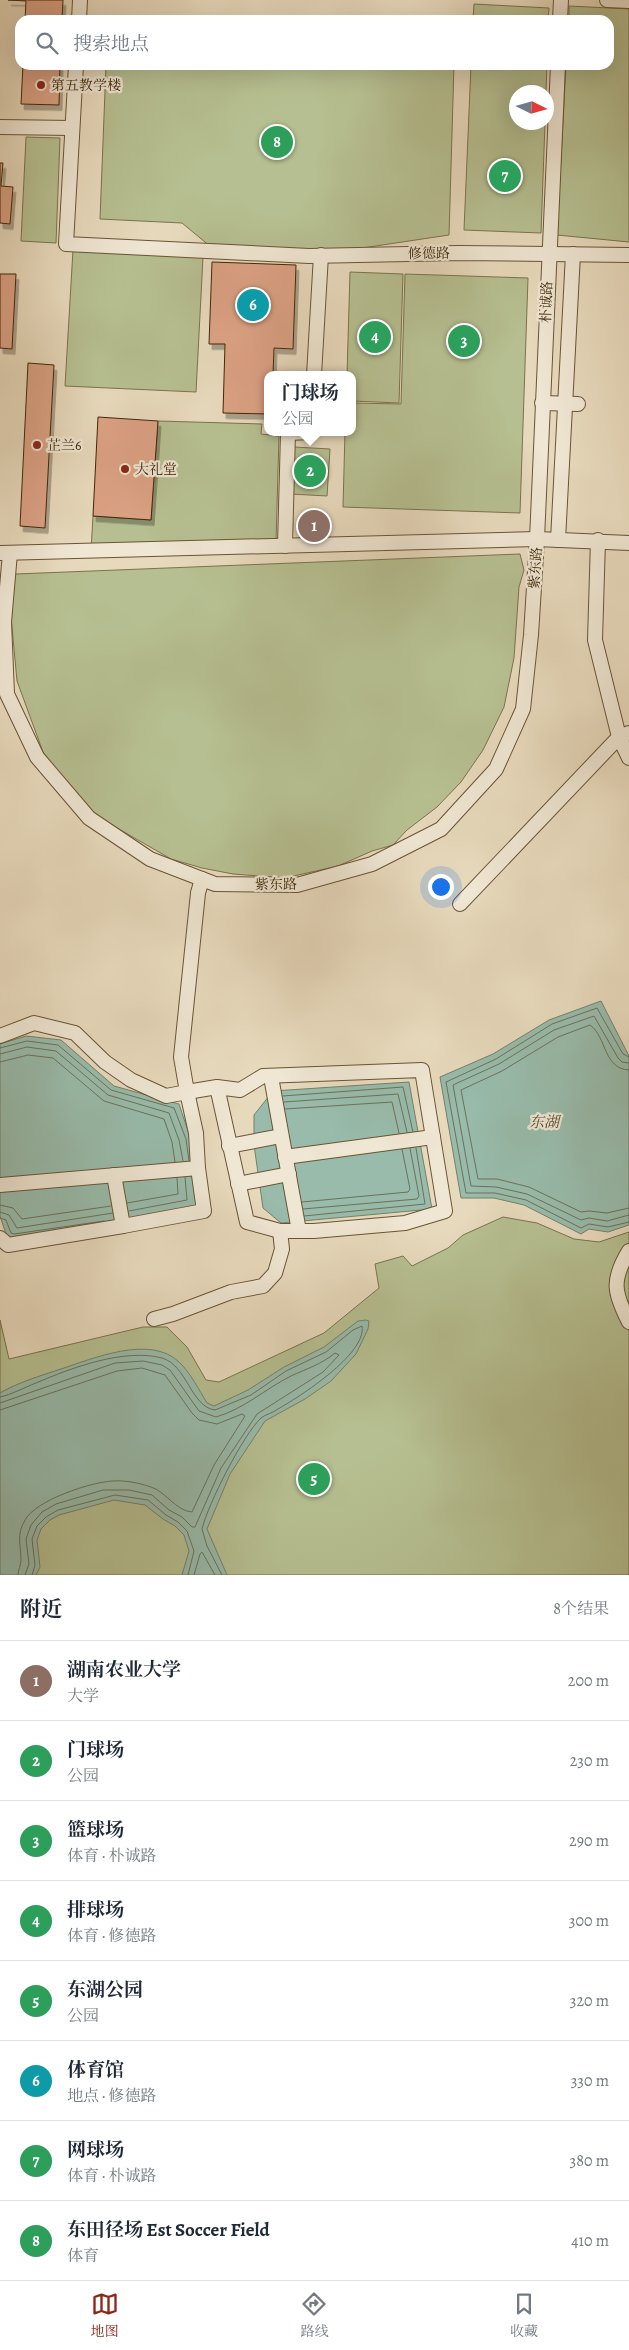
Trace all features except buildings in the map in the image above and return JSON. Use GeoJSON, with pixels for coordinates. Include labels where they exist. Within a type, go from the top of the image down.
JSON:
{"type":"FeatureCollection","features":[{"type":"Feature","properties":{"kind":"street"},"geometry":{"type":"LineString","coordinates":[[79,15],[80,0]]}},
{"type":"Feature","properties":{"kind":"street"},"geometry":{"type":"LineString","coordinates":[[560,15],[561,0]]}},
{"type":"Feature","properties":{"kind":"street"},"geometry":{"type":"LineString","coordinates":[[607,0],[629,1]]}},
{"type":"Feature","properties":{"kind":"street"},"geometry":{"type":"LineString","coordinates":[[0,127],[72,128],[76,70]]}},
{"type":"Feature","properties":{"kind":"street","name":"朴诚路"},"geometry":{"type":"LineString","coordinates":[[537,539],[548,253],[558,70]]}},
{"type":"Feature","properties":{"kind":"street","name":"修德路"},"geometry":{"type":"LineString","coordinates":[[72,128],[66,244],[315,255],[548,253],[629,255]]}},
{"type":"Feature","properties":{"kind":"street"},"geometry":{"type":"LineString","coordinates":[[558,540],[571,404],[573,254]]}},
{"type":"Feature","properties":{"kind":"street"},"geometry":{"type":"LineString","coordinates":[[314,371],[315,255]]}},
{"type":"Feature","properties":{"kind":"street"},"geometry":{"type":"LineString","coordinates":[[542,403],[571,404]]}},
{"type":"Feature","properties":{"kind":"street"},"geometry":{"type":"LineString","coordinates":[[285,546],[288,436]]}},
{"type":"Feature","properties":{"kind":"street"},"geometry":{"type":"LineString","coordinates":[[5,553],[537,539],[598,540],[629,543]]}},
{"type":"Feature","properties":{"kind":"street","name":"紫东路"},"geometry":{"type":"LineString","coordinates":[[5,553],[4,622],[7,694],[37,756],[89,818],[150,859],[215,884],[297,885],[372,864],[441,830],[496,769],[522,709],[531,635],[537,539]]}},
{"type":"Feature","properties":{"kind":"street"},"geometry":{"type":"LineString","coordinates":[[598,540],[595,640],[624,735],[629,758]]}},
{"type":"Feature","properties":{"kind":"street"},"geometry":{"type":"LineString","coordinates":[[460,904],[624,735]]}},
{"type":"Feature","properties":{"kind":"street"},"geometry":{"type":"LineString","coordinates":[[0,1238],[3,1243],[8,1245],[204,1211],[198,1168],[196,1133],[181,1057],[198,893],[202,878]]}},
{"type":"Feature","properties":{"kind":"street"},"geometry":{"type":"LineString","coordinates":[[0,1036],[34,1023],[75,1033],[105,1062],[131,1080],[166,1096],[216,1087],[240,1090],[263,1076],[271,1081],[422,1070],[428,1137],[445,1211],[405,1224],[299,1228],[280,1231],[247,1222],[216,1087]]}},
{"type":"Feature","properties":{"kind":"street"},"geometry":{"type":"LineString","coordinates":[[271,1081],[299,1228]]}},
{"type":"Feature","properties":{"kind":"street"},"geometry":{"type":"LineString","coordinates":[[230,1146],[281,1136]]}},
{"type":"Feature","properties":{"kind":"street"},"geometry":{"type":"LineString","coordinates":[[285,1157],[428,1137]]}},
{"type":"Feature","properties":{"kind":"street"},"geometry":{"type":"LineString","coordinates":[[0,1185],[198,1168]]}},
{"type":"Feature","properties":{"kind":"street"},"geometry":{"type":"LineString","coordinates":[[238,1184],[289,1174]]}},
{"type":"Feature","properties":{"kind":"street"},"geometry":{"type":"LineString","coordinates":[[114,1175],[123,1226]]}},
{"type":"Feature","properties":{"kind":"street"},"geometry":{"type":"LineString","coordinates":[[154,1319],[230,1292],[263,1286],[276,1273],[282,1248],[280,1231]]}},
{"type":"Feature","properties":{"kind":"street"},"geometry":{"type":"LineString","coordinates":[[629,1251],[616,1277],[616,1288],[629,1322]]}},
{"type":"Feature","properties":{"kind":"shaded area"},"geometry":{"type":"Polygon","coordinates":[[[474,4],[549,8],[548,15],[473,15],[474,4]]]}},
{"type":"Feature","properties":{"kind":"shaded area"},"geometry":{"type":"Polygon","coordinates":[[[569,6],[629,9],[629,242],[557,235],[566,70],[614,70],[614,15],[569,15],[569,6]]]}},
{"type":"Feature","properties":{"kind":"shaded area"},"geometry":{"type":"Polygon","coordinates":[[[106,70],[454,70],[449,235],[309,256],[217,252],[182,223],[100,219],[106,70]]]}},
{"type":"Feature","properties":{"kind":"shaded area"},"geometry":{"type":"Polygon","coordinates":[[[471,70],[547,70],[546,85],[509,85],[509,130],[545,130],[541,233],[464,230],[471,70]]]}},
{"type":"Feature","properties":{"kind":"shaded area"},"geometry":{"type":"Polygon","coordinates":[[[26,137],[60,138],[56,243],[21,241],[26,137]]]}},
{"type":"Feature","properties":{"kind":"shaded area"},"geometry":{"type":"Polygon","coordinates":[[[73,250],[203,257],[196,392],[65,386],[73,250]]]}},
{"type":"Feature","properties":{"kind":"shaded area"},"geometry":{"type":"Polygon","coordinates":[[[350,272],[403,274],[399,403],[356,401],[356,371],[347,371],[350,272]]]}},
{"type":"Feature","properties":{"kind":"shaded area"},"geometry":{"type":"Polygon","coordinates":[[[405,274],[528,278],[520,513],[343,507],[345,436],[356,436],[356,403],[401,404],[405,274]]]}},
{"type":"Feature","properties":{"kind":"shaded area"},"geometry":{"type":"Polygon","coordinates":[[[158,421],[262,424],[261,434],[264,436],[279,436],[276,542],[91,550],[93,516],[151,520],[158,421]]]}},
{"type":"Feature","properties":{"kind":"shaded area"},"geometry":{"type":"Polygon","coordinates":[[[294,447],[330,449],[327,496],[291,494],[294,447]]]}},
{"type":"Feature","properties":{"kind":"shaded area"},"geometry":{"type":"Polygon","coordinates":[[[520,554],[524,570],[519,587],[514,658],[504,707],[483,750],[461,782],[437,807],[407,830],[393,845],[372,851],[338,866],[285,878],[233,874],[202,868],[171,859],[91,813],[43,752],[17,681],[11,616],[13,582],[16,574],[520,554]]]}},
{"type":"Feature","properties":{"kind":"shaded area"},"geometry":{"type":"Polygon","coordinates":[[[503,1217],[537,1223],[574,1239],[599,1242],[629,1232],[629,1575],[0,1575],[0,1320],[9,1359],[143,1327],[167,1327],[187,1347],[206,1380],[219,1382],[324,1333],[379,1288],[375,1264],[403,1256],[412,1266],[448,1248],[463,1235],[503,1217]]]}},
{"type":"Feature","properties":{"kind":"water","name":"东湖"},"geometry":{"type":"Polygon","coordinates":[[[601,1001],[629,1056],[629,1225],[608,1232],[589,1229],[581,1234],[524,1205],[494,1198],[461,1198],[440,1077],[493,1054],[549,1020],[601,1001]]]}},
{"type":"Feature","properties":{"kind":"water"},"geometry":{"type":"Polygon","coordinates":[[[26,1036],[61,1040],[114,1086],[179,1104],[190,1137],[201,1209],[10,1239],[7,1237],[0,1216],[0,1044],[26,1036]]]}},
{"type":"Feature","properties":{"kind":"water"},"geometry":{"type":"Polygon","coordinates":[[[409,1082],[432,1209],[281,1223],[263,1208],[254,1145],[254,1115],[273,1091],[409,1082]]]}},
{"type":"Feature","properties":{"kind":"water"},"geometry":{"type":"Polygon","coordinates":[[[358,1321],[369,1321],[368,1329],[356,1354],[331,1381],[305,1399],[265,1421],[230,1474],[207,1529],[227,1575],[182,1575],[189,1551],[184,1535],[175,1526],[145,1505],[114,1500],[59,1515],[50,1520],[41,1529],[37,1540],[40,1567],[36,1575],[0,1575],[0,1393],[30,1380],[88,1360],[121,1351],[137,1349],[153,1350],[167,1354],[179,1362],[191,1376],[207,1403],[214,1406],[248,1390],[284,1367],[324,1347],[358,1321]]]}},
{"type":"Feature","properties":{"kind":"place","name":"第五教学楼"},"geometry":{"type":"Point","coordinates":[41,85]}},
{"type":"Feature","properties":{"kind":"place","name":"东田径场 Est Soccer Field"},"geometry":{"type":"Point","coordinates":[277,142]}},
{"type":"Feature","properties":{"kind":"place","name":"网球场"},"geometry":{"type":"Point","coordinates":[505,176]}},
{"type":"Feature","properties":{"kind":"place","name":"体育馆"},"geometry":{"type":"Point","coordinates":[253,305]}},
{"type":"Feature","properties":{"kind":"place","name":"排球场"},"geometry":{"type":"Point","coordinates":[375,337]}},
{"type":"Feature","properties":{"kind":"place","name":"篮球场"},"geometry":{"type":"Point","coordinates":[464,341]}},
{"type":"Feature","properties":{"kind":"place","name":"芷兰6"},"geometry":{"type":"Point","coordinates":[37,445]}},
{"type":"Feature","properties":{"kind":"place","name":"大礼堂"},"geometry":{"type":"Point","coordinates":[125,469]}},
{"type":"Feature","properties":{"kind":"place","name":"门球场"},"geometry":{"type":"Point","coordinates":[310,471]}},
{"type":"Feature","properties":{"kind":"place","name":"湖南农业大学"},"geometry":{"type":"Point","coordinates":[314,526]}},
{"type":"Feature","properties":{"kind":"place","name":"东湖公园"},"geometry":{"type":"Point","coordinates":[314,1479]}}]}
